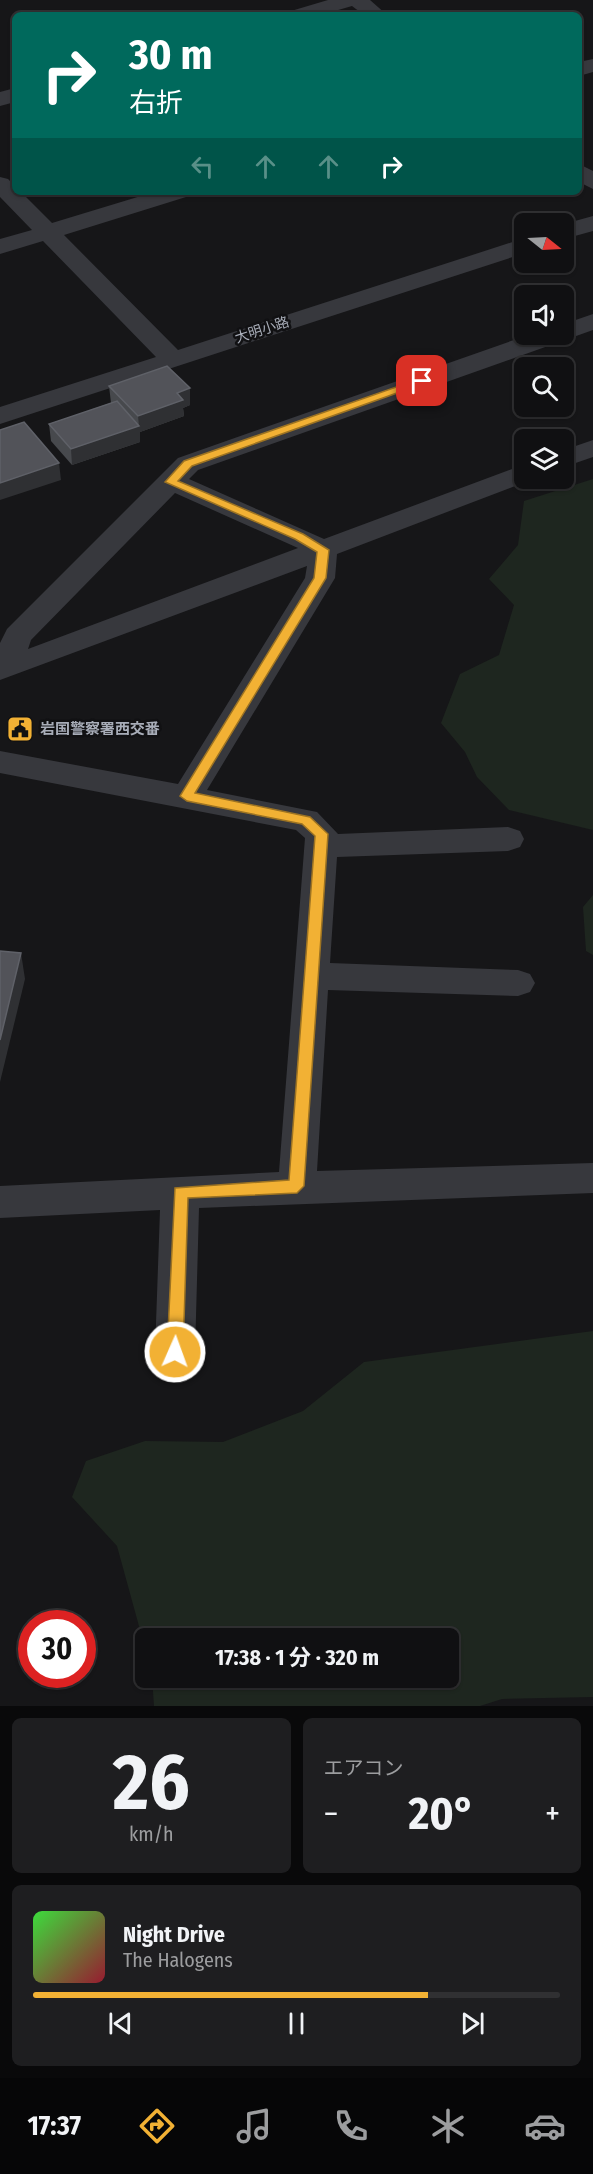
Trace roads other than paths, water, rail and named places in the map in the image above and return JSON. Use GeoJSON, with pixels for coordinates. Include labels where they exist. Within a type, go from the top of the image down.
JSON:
{"type":"FeatureCollection","features":[{"type":"Feature","properties":{"kind":"street"},"geometry":{"type":"LineString","coordinates":[[309,12],[351,0]]}},
{"type":"Feature","properties":{"kind":"street"},"geometry":{"type":"LineString","coordinates":[[357,0],[373,12]]}},
{"type":"Feature","properties":{"kind":"street"},"geometry":{"type":"LineString","coordinates":[[0,184],[173,358]]}},
{"type":"Feature","properties":{"kind":"street"},"geometry":{"type":"LineString","coordinates":[[0,247],[168,195]]}},
{"type":"Feature","properties":{"kind":"street"},"geometry":{"type":"LineString","coordinates":[[574,229],[593,223]]}},
{"type":"Feature","properties":{"kind":"street","name":"大明小路"},"geometry":{"type":"LineString","coordinates":[[0,417],[173,358],[514,249]]}},
{"type":"Feature","properties":{"kind":"street"},"geometry":{"type":"LineString","coordinates":[[574,329],[593,322]]}},
{"type":"Feature","properties":{"kind":"street"},"geometry":{"type":"LineString","coordinates":[[6,668],[18,636],[188,464],[525,345]]}},
{"type":"Feature","properties":{"kind":"street"},"geometry":{"type":"LineString","coordinates":[[574,455],[593,448]]}},
{"type":"Feature","properties":{"kind":"street"},"geometry":{"type":"LineString","coordinates":[[6,668],[514,478]]}},
{"type":"Feature","properties":{"kind":"street"},"geometry":{"type":"LineString","coordinates":[[171,482],[299,537],[323,550]]}},
{"type":"Feature","properties":{"kind":"street"},"geometry":{"type":"LineString","coordinates":[[187,796],[320,578],[323,550]]}},
{"type":"Feature","properties":{"kind":"street"},"geometry":{"type":"LineString","coordinates":[[0,762],[306,820],[322,834],[297,1186]]}},
{"type":"Feature","properties":{"kind":"street"},"geometry":{"type":"LineString","coordinates":[[321,846],[508,839]]}},
{"type":"Feature","properties":{"kind":"street"},"geometry":{"type":"LineString","coordinates":[[311,976],[518,983]]}},
{"type":"Feature","properties":{"kind":"street"},"geometry":{"type":"LineString","coordinates":[[0,1202],[297,1186],[593,1178]]}},
{"type":"Feature","properties":{"kind":"street"},"geometry":{"type":"LineString","coordinates":[[175,1352],[180,1192]]}},
{"type":"Feature","properties":{"kind":"place","name":"岩国警察署西交番"},"geometry":{"type":"Point","coordinates":[20,729]}}]}
